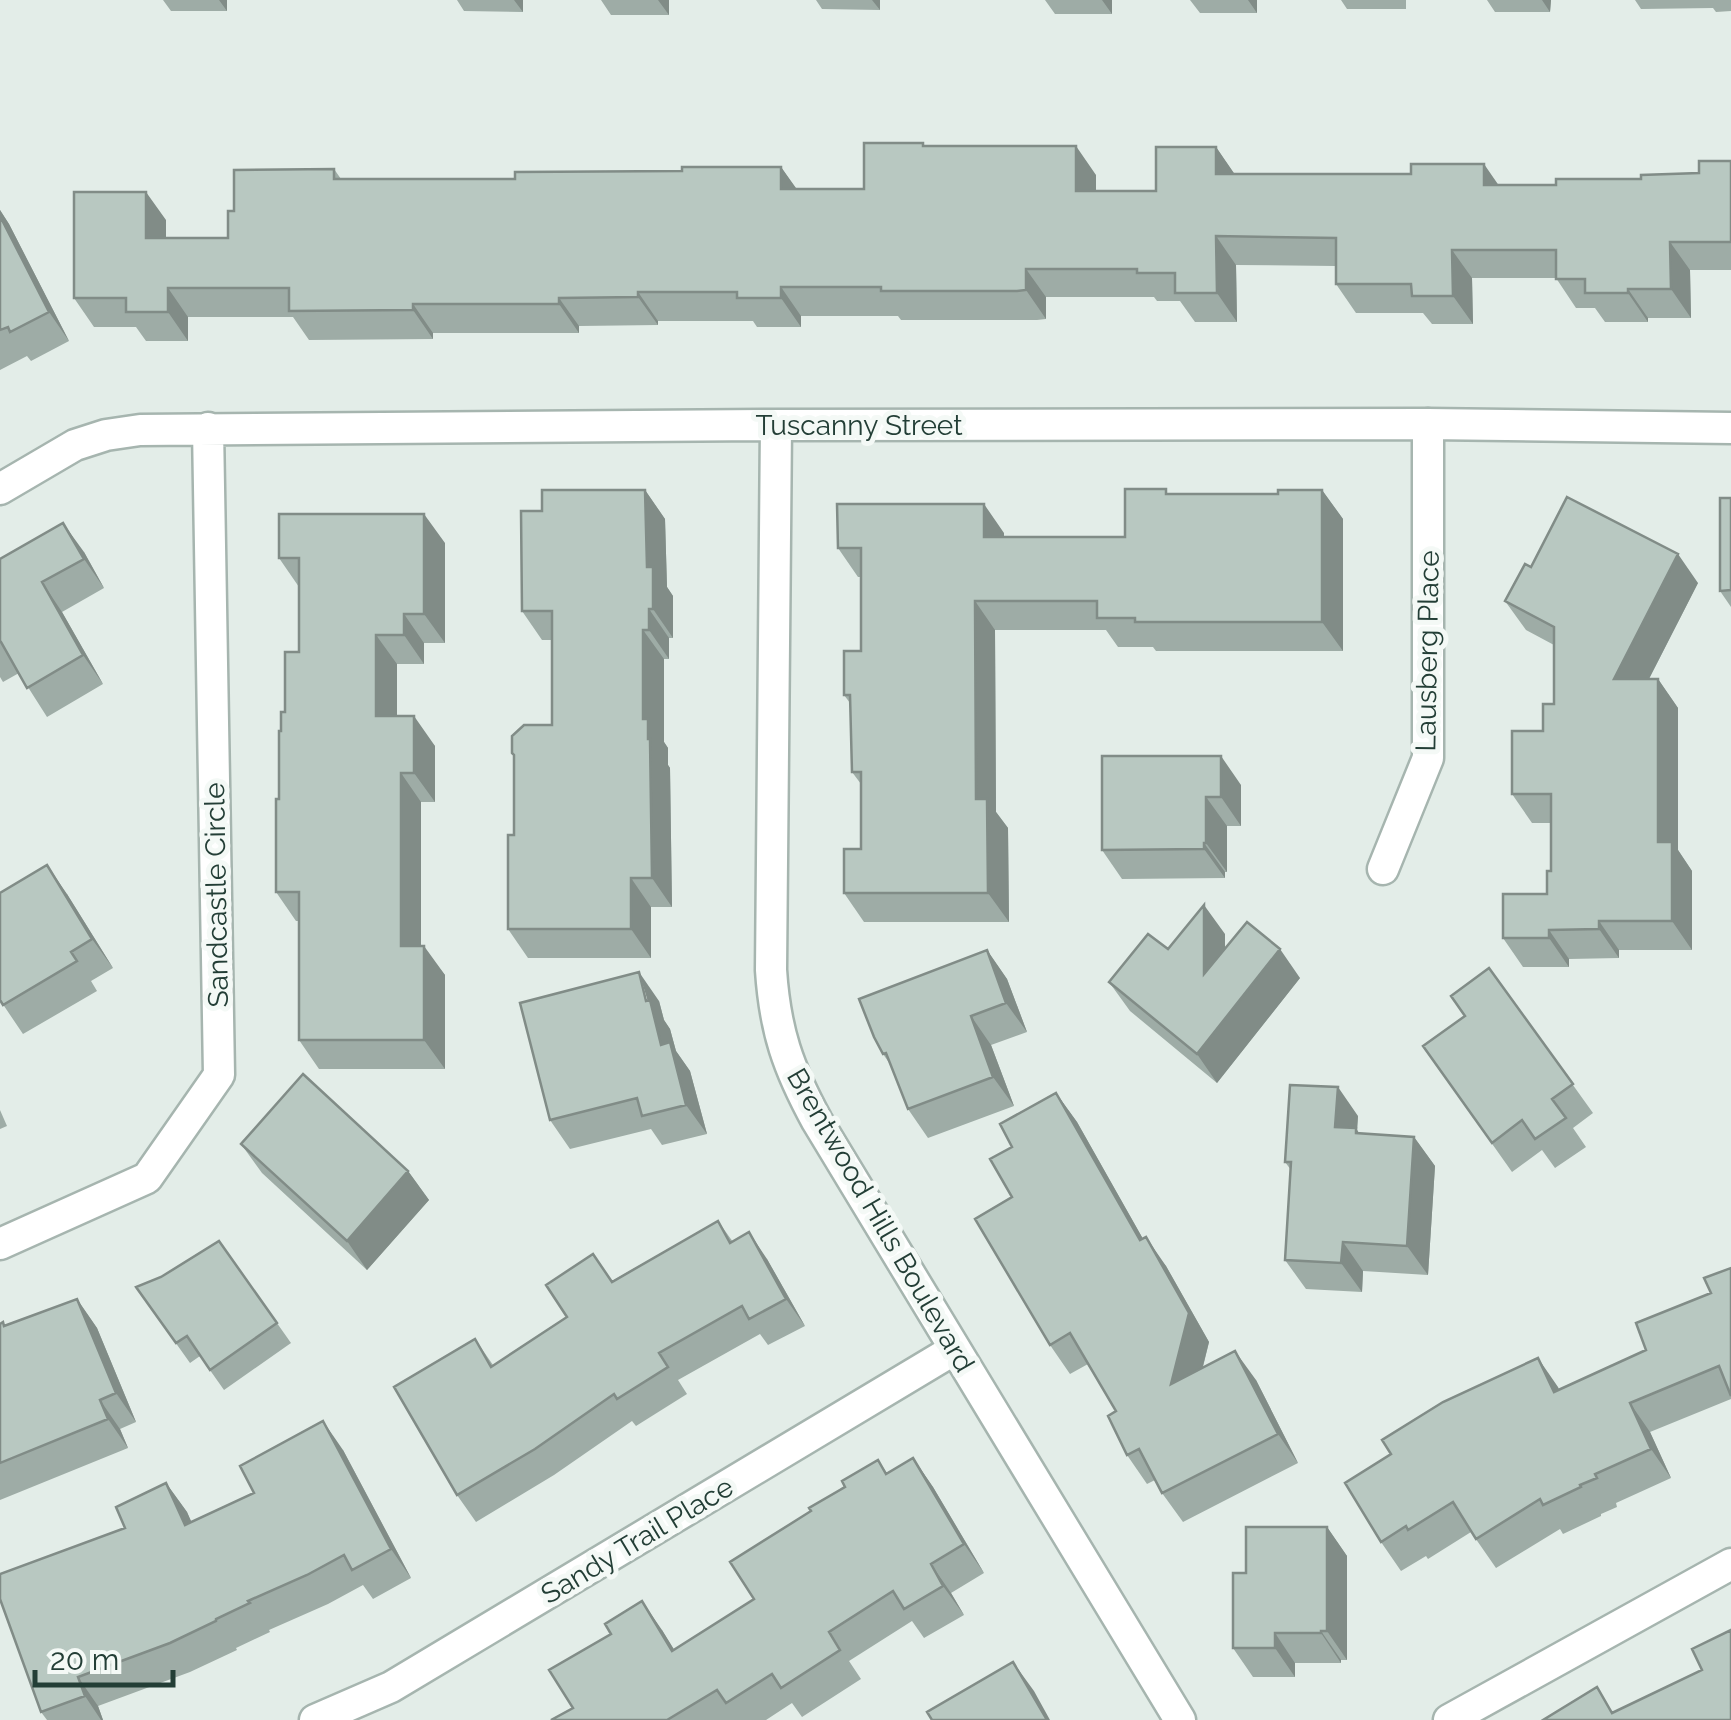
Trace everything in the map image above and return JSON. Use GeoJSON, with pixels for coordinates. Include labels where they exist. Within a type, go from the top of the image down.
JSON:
{"type":"FeatureCollection","features":[{"type":"Feature","properties":{"kind":"street","name":"Tuscanny Street"},"geometry":{"type":"LineString","coordinates":[[0,489],[76,445],[140,430],[1428,424],[1731,428]]}},
{"type":"Feature","properties":{"kind":"street","name":"Lausberg Place"},"geometry":{"type":"LineString","coordinates":[[1383,870],[1428,758],[1428,424]]}},
{"type":"Feature","properties":{"kind":"street","name":"Brentwood Hills Boulevard"},"geometry":{"type":"LineString","coordinates":[[776,425],[771,970],[776,1025],[802,1095],[1180,1720]]}},
{"type":"Feature","properties":{"kind":"street","name":"Sandcastle Circle"},"geometry":{"type":"LineString","coordinates":[[0,1244],[148,1178],[219,1076],[208,428]]}},
{"type":"Feature","properties":{"kind":"street","name":"Sandy Trail Place"},"geometry":{"type":"LineString","coordinates":[[314,1720],[392,1687],[955,1350]]}},
{"type":"Feature","properties":{"kind":"street"},"geometry":{"type":"LineString","coordinates":[[1449,1720],[1731,1564]]}},
{"type":"Feature","properties":{"kind":"building"},"geometry":{"type":"Polygon","coordinates":[[[864,143],[1076,146],[1076,191],[1156,191],[1156,147],[1216,147],[1216,174],[1411,174],[1411,164],[1484,164],[1484,185],[1556,185],[1556,179],[1641,179],[1641,175],[1699,173],[1699,161],[1731,161],[1731,242],[1670,242],[1671,289],[1628,289],[1628,293],[1585,293],[1585,279],[1556,279],[1556,250],[1452,250],[1453,296],[1412,296],[1411,284],[1336,284],[1336,238],[1216,236],[1217,293],[1175,293],[1175,273],[1026,269],[1026,290],[1017,291],[781,287],[781,298],[737,298],[737,292],[638,292],[638,297],[559,298],[559,304],[413,304],[413,310],[289,311],[289,288],[168,288],[168,312],[126,312],[126,298],[74,298],[74,192],[146,192],[146,238],[228,238],[228,211],[234,211],[234,170],[334,169],[334,179],[515,179],[515,172],[781,167],[781,189],[864,189],[864,143]]]}},
{"type":"Feature","properties":{"kind":"building"},"geometry":{"type":"Polygon","coordinates":[[[0,216],[49,312],[10,332],[8,327],[0,330],[0,216]]]}},
{"type":"Feature","properties":{"kind":"building"},"geometry":{"type":"Polygon","coordinates":[[[1125,489],[1166,489],[1166,494],[1322,490],[1322,622],[1135,622],[1135,618],[1097,618],[1097,601],[975,601],[976,799],[987,799],[988,893],[844,893],[844,849],[861,849],[861,772],[852,772],[850,695],[844,695],[844,651],[861,651],[861,548],[838,548],[837,504],[984,504],[984,537],[1125,537],[1125,489]]]}},
{"type":"Feature","properties":{"kind":"building"},"geometry":{"type":"Polygon","coordinates":[[[542,490],[645,490],[647,567],[653,567],[653,609],[649,609],[649,630],[643,630],[643,719],[648,719],[650,739],[652,878],[631,878],[631,929],[508,929],[508,835],[514,835],[512,736],[524,725],[552,725],[552,611],[522,611],[521,511],[542,511],[542,490]]]}},
{"type":"Feature","properties":{"kind":"building"},"geometry":{"type":"Polygon","coordinates":[[[1567,497],[1678,554],[1614,679],[1658,679],[1658,842],[1672,842],[1672,921],[1599,921],[1599,929],[1549,930],[1549,938],[1503,938],[1503,894],[1547,894],[1547,871],[1551,871],[1551,794],[1512,794],[1512,731],[1543,731],[1543,704],[1554,704],[1554,627],[1505,601],[1525,564],[1531,567],[1567,497]]]}},
{"type":"Feature","properties":{"kind":"building"},"geometry":{"type":"Polygon","coordinates":[[[1720,498],[1731,498],[1731,590],[1720,591],[1720,498]]]}},
{"type":"Feature","properties":{"kind":"building"},"geometry":{"type":"Polygon","coordinates":[[[279,514],[424,514],[424,614],[404,614],[404,635],[376,635],[376,716],[414,716],[414,773],[401,773],[401,946],[424,946],[424,1040],[299,1040],[299,892],[276,892],[276,799],[279,731],[281,712],[285,712],[285,652],[299,652],[299,558],[279,558],[279,514]]]}},
{"type":"Feature","properties":{"kind":"building"},"geometry":{"type":"Polygon","coordinates":[[[63,523],[84,559],[42,582],[83,655],[27,688],[0,642],[0,559],[63,523]]]}},
{"type":"Feature","properties":{"kind":"building"},"geometry":{"type":"Polygon","coordinates":[[[1102,756],[1221,756],[1221,797],[1206,797],[1204,849],[1102,850],[1102,756]]]}},
{"type":"Feature","properties":{"kind":"building"},"geometry":{"type":"Polygon","coordinates":[[[47,865],[92,939],[71,952],[77,961],[3,1005],[0,893],[47,865]]]}},
{"type":"Feature","properties":{"kind":"building"},"geometry":{"type":"Polygon","coordinates":[[[1204,905],[1204,974],[1247,922],[1280,949],[1197,1054],[1109,982],[1148,934],[1168,949],[1204,905]]]}},
{"type":"Feature","properties":{"kind":"building"},"geometry":{"type":"Polygon","coordinates":[[[987,950],[1006,1003],[971,1016],[993,1077],[908,1109],[859,999],[987,950]]]}},
{"type":"Feature","properties":{"kind":"building"},"geometry":{"type":"Polygon","coordinates":[[[1489,968],[1573,1084],[1552,1099],[1566,1118],[1535,1139],[1522,1120],[1492,1143],[1423,1046],[1465,1016],[1451,996],[1489,968]]]}},
{"type":"Feature","properties":{"kind":"building"},"geometry":{"type":"Polygon","coordinates":[[[639,972],[661,1045],[670,1042],[686,1105],[642,1116],[637,1098],[550,1120],[520,1003],[639,972]]]}},
{"type":"Feature","properties":{"kind":"building"},"geometry":{"type":"Polygon","coordinates":[[[303,1074],[408,1171],[347,1241],[241,1144],[303,1074]]]}},
{"type":"Feature","properties":{"kind":"building"},"geometry":{"type":"Polygon","coordinates":[[[1290,1085],[1338,1087],[1335,1127],[1356,1128],[1356,1133],[1414,1137],[1407,1246],[1343,1242],[1341,1263],[1285,1260],[1291,1162],[1285,1162],[1290,1085]]]}},
{"type":"Feature","properties":{"kind":"building"},"geometry":{"type":"Polygon","coordinates":[[[1056,1093],[1140,1240],[1146,1237],[1189,1313],[1171,1384],[1235,1351],[1278,1434],[1162,1493],[1139,1449],[1127,1455],[1108,1416],[1116,1411],[1070,1333],[1050,1345],[975,1219],[1012,1197],[990,1159],[1012,1147],[1000,1124],[1056,1093]]]}},
{"type":"Feature","properties":{"kind":"building"},"geometry":{"type":"Polygon","coordinates":[[[718,1221],[730,1243],[749,1232],[786,1299],[749,1319],[742,1306],[659,1353],[668,1367],[617,1399],[614,1394],[535,1449],[457,1495],[394,1387],[475,1339],[491,1367],[567,1317],[546,1285],[593,1254],[612,1282],[718,1221]]]}},
{"type":"Feature","properties":{"kind":"building"},"geometry":{"type":"Polygon","coordinates":[[[219,1241],[277,1323],[210,1370],[187,1336],[176,1343],[136,1287],[161,1277],[219,1241]]]}},
{"type":"Feature","properties":{"kind":"building"},"geometry":{"type":"Polygon","coordinates":[[[1731,1268],[1731,1396],[1719,1366],[1630,1403],[1651,1449],[1595,1474],[1597,1478],[1543,1505],[1540,1499],[1476,1539],[1453,1502],[1381,1542],[1345,1483],[1391,1454],[1382,1440],[1443,1402],[1538,1358],[1554,1392],[1646,1350],[1636,1323],[1711,1293],[1704,1278],[1731,1268]]]}},
{"type":"Feature","properties":{"kind":"building"},"geometry":{"type":"Polygon","coordinates":[[[77,1299],[116,1393],[100,1400],[108,1419],[0,1463],[0,1324],[3,1322],[4,1326],[77,1299]]]}},
{"type":"Feature","properties":{"kind":"building"},"geometry":{"type":"Polygon","coordinates":[[[323,1421],[391,1549],[352,1570],[344,1555],[170,1643],[78,1677],[85,1696],[41,1712],[0,1599],[0,1574],[125,1528],[116,1507],[166,1483],[185,1525],[254,1493],[240,1466],[323,1421]]]}},
{"type":"Feature","properties":{"kind":"building"},"geometry":{"type":"Polygon","coordinates":[[[913,1458],[964,1544],[931,1564],[943,1586],[904,1609],[893,1591],[829,1632],[840,1650],[781,1688],[772,1674],[726,1703],[717,1690],[667,1720],[551,1720],[573,1708],[549,1670],[611,1634],[605,1624],[642,1601],[672,1651],[754,1599],[730,1562],[811,1511],[809,1508],[845,1487],[842,1481],[878,1460],[886,1474],[913,1458]]]}},
{"type":"Feature","properties":{"kind":"building"},"geometry":{"type":"Polygon","coordinates":[[[1246,1527],[1327,1527],[1327,1631],[1275,1633],[1275,1648],[1233,1648],[1233,1573],[1246,1573],[1246,1527]]]}},
{"type":"Feature","properties":{"kind":"building"},"geometry":{"type":"Polygon","coordinates":[[[1731,1630],[1731,1720],[1543,1720],[1597,1687],[1612,1713],[1702,1670],[1692,1649],[1731,1630]]]}},
{"type":"Feature","properties":{"kind":"building"},"geometry":{"type":"Polygon","coordinates":[[[1013,1662],[1047,1720],[932,1720],[927,1712],[1013,1662]]]}}]}
